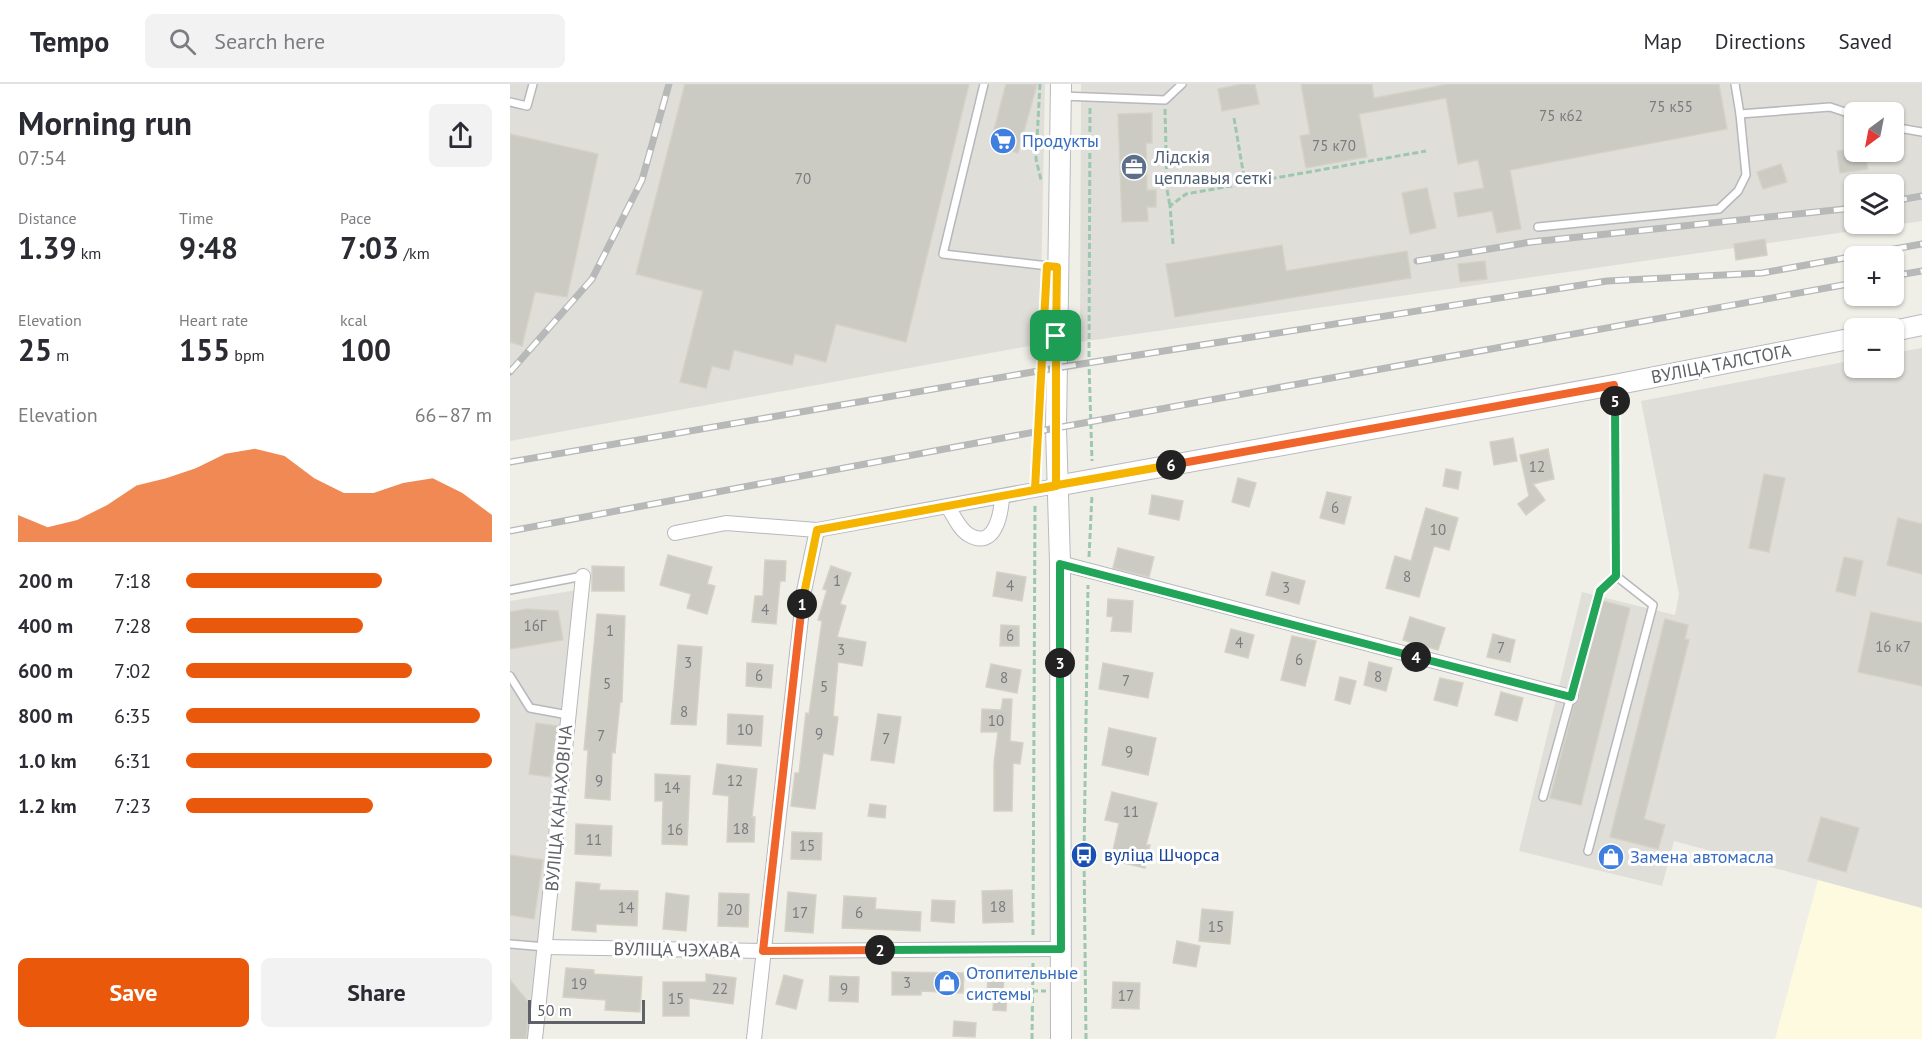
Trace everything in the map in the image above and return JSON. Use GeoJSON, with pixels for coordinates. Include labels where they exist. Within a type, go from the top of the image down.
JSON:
{"type":"FeatureCollection","features":[{"type":"Feature","properties":{"kind":"main road"},"geometry":{"type":"LineString","coordinates":[[1061,90],[1056,486],[1060,564],[1061,1039]]}},
{"type":"Feature","properties":{"kind":"main road"},"geometry":{"type":"LineString","coordinates":[[1904,329],[1922,325]]}},
{"type":"Feature","properties":{"kind":"main road","name":"ВУЛІЦА ТАЛСТОГА"},"geometry":{"type":"LineString","coordinates":[[1056,486],[1614,385],[1844,340]]}},
{"type":"Feature","properties":{"kind":"street"},"geometry":{"type":"LineString","coordinates":[[675,533],[726,524],[817,530],[1056,486]]}},
{"type":"Feature","properties":{"kind":"street"},"geometry":{"type":"LineString","coordinates":[[948,507],[967,534],[978,538],[990,535],[997,528],[1002,497]]}},
{"type":"Feature","properties":{"kind":"street"},"geometry":{"type":"LineString","coordinates":[[754,1039],[804,591],[817,530]]}},
{"type":"Feature","properties":{"kind":"street"},"geometry":{"type":"LineString","coordinates":[[1060,564],[1571,697]]}},
{"type":"Feature","properties":{"kind":"street","name":"ВУЛІЦА КАНАХОВІЧА"},"geometry":{"type":"LineString","coordinates":[[535,1039],[583,576]]}},
{"type":"Feature","properties":{"kind":"street","name":"ВУЛІЦА ЧЭХАВА"},"geometry":{"type":"LineString","coordinates":[[546,947],[763,951],[1061,949]]}},
{"type":"Feature","properties":{"kind":"lane"},"geometry":{"type":"LineString","coordinates":[[510,102],[526,106],[533,84]]}},
{"type":"Feature","properties":{"kind":"lane"},"geometry":{"type":"LineString","coordinates":[[984,84],[944,254],[1057,267]]}},
{"type":"Feature","properties":{"kind":"lane"},"geometry":{"type":"LineString","coordinates":[[1061,90],[1165,100],[1182,84]]}},
{"type":"Feature","properties":{"kind":"lane"},"geometry":{"type":"LineString","coordinates":[[1538,227],[1719,209],[1738,191],[1746,175],[1736,84]]}},
{"type":"Feature","properties":{"kind":"lane"},"geometry":{"type":"LineString","coordinates":[[1740,114],[1830,107],[1844,112]]}},
{"type":"Feature","properties":{"kind":"lane"},"geometry":{"type":"LineString","coordinates":[[1904,129],[1922,132]]}},
{"type":"Feature","properties":{"kind":"lane"},"geometry":{"type":"LineString","coordinates":[[1543,797],[1600,591],[1616,576],[1614,385]]}},
{"type":"Feature","properties":{"kind":"lane"},"geometry":{"type":"LineString","coordinates":[[510,590],[583,576]]}},
{"type":"Feature","properties":{"kind":"lane"},"geometry":{"type":"LineString","coordinates":[[1587,850],[1653,605],[1616,576]]}},
{"type":"Feature","properties":{"kind":"lane"},"geometry":{"type":"LineString","coordinates":[[510,676],[530,708],[568,715]]}},
{"type":"Feature","properties":{"kind":"lane"},"geometry":{"type":"LineString","coordinates":[[510,944],[546,947]]}},
{"type":"Feature","properties":{"kind":"path"},"geometry":{"type":"LineString","coordinates":[[1040,84],[1036,159],[1042,184]]}},
{"type":"Feature","properties":{"kind":"path"},"geometry":{"type":"LineString","coordinates":[[1165,100],[1167,189],[1173,244]]}},
{"type":"Feature","properties":{"kind":"path"},"geometry":{"type":"LineString","coordinates":[[1234,118],[1245,183]]}},
{"type":"Feature","properties":{"kind":"path"},"geometry":{"type":"LineString","coordinates":[[1170,206],[1186,194],[1426,151]]}},
{"type":"Feature","properties":{"kind":"path"},"geometry":{"type":"LineString","coordinates":[[1032,1039],[1035,489],[1038,422]]}},
{"type":"Feature","properties":{"kind":"shaded area"},"geometry":{"type":"Polygon","coordinates":[[[510,84],[1045,84],[1040,344],[510,441],[510,84]]]}},
{"type":"Feature","properties":{"kind":"shaded area"},"geometry":{"type":"Polygon","coordinates":[[[1081,84],[1922,84],[1922,221],[1904,224],[1904,174],[1844,174],[1844,232],[1080,342],[1081,84]]]}},
{"type":"Feature","properties":{"kind":"shaded area"},"geometry":{"type":"Polygon","coordinates":[[[1922,348],[1922,908],[1674,841],[1662,886],[1519,851],[1582,592],[1675,615],[1679,594],[1641,401],[1844,362],[1844,378],[1904,378],[1904,351],[1922,348]]]}},
{"type":"Feature","properties":{"kind":"shaded area"},"geometry":{"type":"Polygon","coordinates":[[[583,589],[529,1039],[510,1039],[510,601],[583,589]]]}},
{"type":"Feature","properties":{"kind":"shaded area"},"geometry":{"type":"Polygon","coordinates":[[[1818,880],[1922,908],[1922,1039],[1775,1039],[1818,880]]]}},
{"type":"Feature","properties":{"kind":"building"},"geometry":{"type":"Polygon","coordinates":[[[685,84],[969,84],[906,342],[836,324],[826,362],[795,354],[792,365],[734,350],[729,370],[712,366],[706,388],[680,382],[703,291],[636,274],[685,84]]]}},
{"type":"Feature","properties":{"kind":"building"},"geometry":{"type":"Polygon","coordinates":[[[1006,84],[1037,84],[1018,153],[990,145],[1006,84]]]}},
{"type":"Feature","properties":{"kind":"building"},"geometry":{"type":"Polygon","coordinates":[[[1241,84],[1255,84],[1259,104],[1222,111],[1218,89],[1241,84]]]}},
{"type":"Feature","properties":{"kind":"building"},"geometry":{"type":"Polygon","coordinates":[[[1301,84],[1372,84],[1374,98],[1448,84],[1719,84],[1727,129],[1510,170],[1521,229],[1497,233],[1492,211],[1458,217],[1454,193],[1484,188],[1478,160],[1458,164],[1446,98],[1359,114],[1367,157],[1306,168],[1300,136],[1310,134],[1301,84]]]}},
{"type":"Feature","properties":{"kind":"building","name":"Лідскія цеплавыя сеткі"},"geometry":{"type":"Polygon","coordinates":[[[1152,113],[1152,143],[1146,143],[1147,190],[1156,190],[1156,207],[1147,207],[1148,221],[1122,222],[1118,114],[1152,113]]]}},
{"type":"Feature","properties":{"kind":"building"},"geometry":{"type":"Polygon","coordinates":[[[510,134],[598,154],[567,297],[535,292],[522,346],[510,342],[510,134]]]}},
{"type":"Feature","properties":{"kind":"building"},"geometry":{"type":"Polygon","coordinates":[[[1844,150],[1844,162],[1867,162],[1868,169],[1840,173],[1837,151],[1844,150]]]}},
{"type":"Feature","properties":{"kind":"building"},"geometry":{"type":"Polygon","coordinates":[[[1781,164],[1787,182],[1763,189],[1757,172],[1781,164]]]}},
{"type":"Feature","properties":{"kind":"building"},"geometry":{"type":"Polygon","coordinates":[[[1427,188],[1436,228],[1410,234],[1402,193],[1427,188]]]}},
{"type":"Feature","properties":{"kind":"building"},"geometry":{"type":"Polygon","coordinates":[[[1765,239],[1767,255],[1736,260],[1734,244],[1765,239]]]}},
{"type":"Feature","properties":{"kind":"building"},"geometry":{"type":"Polygon","coordinates":[[[1282,245],[1286,271],[1407,251],[1411,278],[1175,317],[1166,264],[1282,245]]]}},
{"type":"Feature","properties":{"kind":"building"},"geometry":{"type":"Polygon","coordinates":[[[1485,261],[1487,279],[1460,282],[1458,264],[1485,261]]]}},
{"type":"Feature","properties":{"kind":"building"},"geometry":{"type":"Polygon","coordinates":[[[1513,438],[1517,461],[1494,465],[1490,442],[1513,438]]]}},
{"type":"Feature","properties":{"kind":"building"},"geometry":{"type":"Polygon","coordinates":[[[1548,449],[1554,479],[1533,484],[1545,500],[1526,515],[1518,504],[1529,496],[1520,455],[1548,449]]]}},
{"type":"Feature","properties":{"kind":"building"},"geometry":{"type":"Polygon","coordinates":[[[1446,469],[1461,472],[1458,489],[1443,486],[1446,469]]]}},
{"type":"Feature","properties":{"kind":"building"},"geometry":{"type":"Polygon","coordinates":[[[1764,474],[1785,478],[1769,552],[1749,548],[1764,474]]]}},
{"type":"Feature","properties":{"kind":"building"},"geometry":{"type":"Polygon","coordinates":[[[1238,478],[1256,483],[1249,507],[1232,502],[1238,478]]]}},
{"type":"Feature","properties":{"kind":"building"},"geometry":{"type":"Polygon","coordinates":[[[1327,492],[1351,497],[1344,524],[1320,518],[1327,492]]]}},
{"type":"Feature","properties":{"kind":"building"},"geometry":{"type":"Polygon","coordinates":[[[1152,495],[1183,501],[1179,520],[1149,514],[1152,495]]]}},
{"type":"Feature","properties":{"kind":"building"},"geometry":{"type":"Polygon","coordinates":[[[1426,508],[1458,518],[1449,550],[1434,546],[1419,597],[1386,588],[1395,556],[1411,561],[1426,508]]]}},
{"type":"Feature","properties":{"kind":"building"},"geometry":{"type":"Polygon","coordinates":[[[1898,518],[1922,524],[1922,574],[1887,565],[1898,518]]]}},
{"type":"Feature","properties":{"kind":"building"},"geometry":{"type":"Polygon","coordinates":[[[1118,548],[1154,557],[1149,577],[1113,568],[1118,548]]]}},
{"type":"Feature","properties":{"kind":"building"},"geometry":{"type":"Polygon","coordinates":[[[668,555],[712,567],[707,584],[715,586],[707,614],[687,608],[691,594],[660,585],[668,555]]]}},
{"type":"Feature","properties":{"kind":"building"},"geometry":{"type":"Polygon","coordinates":[[[1844,557],[1863,561],[1855,596],[1836,591],[1844,557]]]}},
{"type":"Feature","properties":{"kind":"building"},"geometry":{"type":"Polygon","coordinates":[[[765,560],[786,561],[785,581],[780,581],[776,624],[752,622],[755,596],[763,596],[765,560]]]}},
{"type":"Feature","properties":{"kind":"building"},"geometry":{"type":"Polygon","coordinates":[[[592,566],[624,567],[624,591],[592,591],[592,566]]]}},
{"type":"Feature","properties":{"kind":"building"},"geometry":{"type":"Polygon","coordinates":[[[831,566],[851,573],[840,604],[846,606],[837,637],[866,642],[862,666],[838,662],[833,716],[838,717],[833,755],[823,753],[815,809],[791,806],[795,773],[799,773],[806,713],[809,714],[822,621],[818,620],[827,590],[823,589],[831,566]]]}},
{"type":"Feature","properties":{"kind":"building"},"geometry":{"type":"Polygon","coordinates":[[[997,572],[1026,577],[1022,601],[993,596],[997,572]]]}},
{"type":"Feature","properties":{"kind":"building"},"geometry":{"type":"Polygon","coordinates":[[[1272,572],[1305,581],[1299,604],[1266,595],[1272,572]]]}},
{"type":"Feature","properties":{"kind":"building"},"geometry":{"type":"Polygon","coordinates":[[[1108,599],[1133,601],[1131,632],[1111,631],[1113,617],[1107,616],[1108,599]]]}},
{"type":"Feature","properties":{"kind":"building"},"geometry":{"type":"Polygon","coordinates":[[[1603,601],[1630,608],[1581,805],[1550,798],[1574,705],[1579,700],[1578,692],[1603,601]]]}},
{"type":"Feature","properties":{"kind":"building"},"geometry":{"type":"Polygon","coordinates":[[[526,609],[558,611],[563,640],[510,649],[510,612],[526,609]]]}},
{"type":"Feature","properties":{"kind":"building"},"geometry":{"type":"Polygon","coordinates":[[[1871,612],[1922,623],[1922,686],[1858,672],[1871,612]]]}},
{"type":"Feature","properties":{"kind":"building"},"geometry":{"type":"Polygon","coordinates":[[[597,614],[625,616],[622,702],[620,702],[615,753],[612,752],[610,800],[585,798],[588,750],[584,750],[597,614]]]}},
{"type":"Feature","properties":{"kind":"building"},"geometry":{"type":"Polygon","coordinates":[[[1410,617],[1445,628],[1438,650],[1403,640],[1410,617]]]}},
{"type":"Feature","properties":{"kind":"building"},"geometry":{"type":"Polygon","coordinates":[[[1665,619],[1688,625],[1685,639],[1689,640],[1644,819],[1665,825],[1658,849],[1610,837],[1665,619]]]}},
{"type":"Feature","properties":{"kind":"building"},"geometry":{"type":"Polygon","coordinates":[[[1001,625],[1019,626],[1019,646],[1000,646],[1001,625]]]}},
{"type":"Feature","properties":{"kind":"building"},"geometry":{"type":"Polygon","coordinates":[[[1231,629],[1254,635],[1248,658],[1225,652],[1231,629]]]}},
{"type":"Feature","properties":{"kind":"building"},"geometry":{"type":"Polygon","coordinates":[[[1493,634],[1515,640],[1510,662],[1487,657],[1493,634]]]}},
{"type":"Feature","properties":{"kind":"building"},"geometry":{"type":"Polygon","coordinates":[[[1292,636],[1316,641],[1305,686],[1281,680],[1292,636]]]}},
{"type":"Feature","properties":{"kind":"building"},"geometry":{"type":"Polygon","coordinates":[[[678,645],[702,647],[696,725],[671,724],[678,645]]]}},
{"type":"Feature","properties":{"kind":"building"},"geometry":{"type":"Polygon","coordinates":[[[1369,662],[1392,668],[1386,691],[1364,685],[1369,662]]]}},
{"type":"Feature","properties":{"kind":"building"},"geometry":{"type":"Polygon","coordinates":[[[747,663],[773,665],[771,688],[746,686],[747,663]]]}},
{"type":"Feature","properties":{"kind":"building"},"geometry":{"type":"Polygon","coordinates":[[[1103,663],[1153,673],[1148,698],[1099,689],[1103,663]]]}},
{"type":"Feature","properties":{"kind":"building"},"geometry":{"type":"Polygon","coordinates":[[[991,664],[1021,670],[1017,693],[986,687],[991,664]]]}},
{"type":"Feature","properties":{"kind":"building"},"geometry":{"type":"Polygon","coordinates":[[[1340,677],[1356,681],[1350,704],[1335,700],[1340,677]]]}},
{"type":"Feature","properties":{"kind":"building"},"geometry":{"type":"Polygon","coordinates":[[[1440,678],[1463,683],[1457,706],[1434,700],[1440,678]]]}},
{"type":"Feature","properties":{"kind":"building"},"geometry":{"type":"Polygon","coordinates":[[[1501,692],[1523,698],[1517,721],[1495,715],[1501,692]]]}},
{"type":"Feature","properties":{"kind":"building"},"geometry":{"type":"Polygon","coordinates":[[[1003,699],[1012,699],[1010,741],[1023,743],[1020,764],[1013,763],[1012,811],[994,811],[994,763],[998,732],[981,732],[982,709],[1001,710],[1003,699]]]}},
{"type":"Feature","properties":{"kind":"building"},"geometry":{"type":"Polygon","coordinates":[[[728,714],[763,716],[761,746],[727,744],[728,714]]]}},
{"type":"Feature","properties":{"kind":"building"},"geometry":{"type":"Polygon","coordinates":[[[878,714],[901,717],[894,763],[871,760],[878,714]]]}},
{"type":"Feature","properties":{"kind":"building"},"geometry":{"type":"Polygon","coordinates":[[[536,723],[558,726],[550,777],[529,774],[536,723]]]}},
{"type":"Feature","properties":{"kind":"building"},"geometry":{"type":"Polygon","coordinates":[[[1109,728],[1156,738],[1148,775],[1102,765],[1109,728]]]}},
{"type":"Feature","properties":{"kind":"building"},"geometry":{"type":"Polygon","coordinates":[[[717,764],[757,769],[752,817],[755,817],[754,842],[727,842],[729,796],[713,794],[717,764]]]}},
{"type":"Feature","properties":{"kind":"building"},"geometry":{"type":"Polygon","coordinates":[[[655,774],[690,776],[687,845],[662,844],[663,801],[655,801],[655,774]]]}},
{"type":"Feature","properties":{"kind":"building"},"geometry":{"type":"Polygon","coordinates":[[[1112,792],[1157,803],[1146,845],[1150,845],[1145,868],[1111,860],[1119,823],[1105,820],[1112,792]]]}},
{"type":"Feature","properties":{"kind":"building"},"geometry":{"type":"Polygon","coordinates":[[[870,804],[886,806],[885,818],[868,816],[870,804]]]}},
{"type":"Feature","properties":{"kind":"building"},"geometry":{"type":"Polygon","coordinates":[[[1821,817],[1859,828],[1846,872],[1808,861],[1821,817]]]}},
{"type":"Feature","properties":{"kind":"building"},"geometry":{"type":"Polygon","coordinates":[[[576,824],[612,826],[611,856],[575,854],[576,824]]]}},
{"type":"Feature","properties":{"kind":"building"},"geometry":{"type":"Polygon","coordinates":[[[792,832],[822,833],[821,860],[791,859],[792,832]]]}},
{"type":"Feature","properties":{"kind":"building"},"geometry":{"type":"Polygon","coordinates":[[[510,855],[543,860],[534,919],[510,915],[510,855]]]}},
{"type":"Feature","properties":{"kind":"building"},"geometry":{"type":"Polygon","coordinates":[[[576,882],[600,884],[599,890],[638,891],[637,926],[596,924],[596,932],[572,930],[576,882]]]}},
{"type":"Feature","properties":{"kind":"building"},"geometry":{"type":"Polygon","coordinates":[[[1012,890],[1013,922],[983,923],[982,891],[1012,890]]]}},
{"type":"Feature","properties":{"kind":"building"},"geometry":{"type":"Polygon","coordinates":[[[788,892],[816,895],[813,933],[785,931],[788,892]]]}},
{"type":"Feature","properties":{"kind":"building"},"geometry":{"type":"Polygon","coordinates":[[[666,893],[689,896],[686,931],[663,929],[666,893]]]}},
{"type":"Feature","properties":{"kind":"building"},"geometry":{"type":"Polygon","coordinates":[[[719,893],[749,894],[748,927],[718,926],[719,893]]]}},
{"type":"Feature","properties":{"kind":"building"},"geometry":{"type":"Polygon","coordinates":[[[844,896],[876,898],[875,909],[921,912],[920,931],[842,928],[844,896]]]}},
{"type":"Feature","properties":{"kind":"building"},"geometry":{"type":"Polygon","coordinates":[[[932,900],[955,901],[954,923],[931,921],[932,900]]]}},
{"type":"Feature","properties":{"kind":"building"},"geometry":{"type":"Polygon","coordinates":[[[1202,909],[1233,912],[1230,944],[1199,941],[1202,909]]]}},
{"type":"Feature","properties":{"kind":"building"},"geometry":{"type":"Polygon","coordinates":[[[1177,941],[1200,946],[1196,967],[1173,963],[1177,941]]]}},
{"type":"Feature","properties":{"kind":"building"},"geometry":{"type":"Polygon","coordinates":[[[566,968],[594,970],[594,974],[642,977],[640,1012],[605,1010],[606,1000],[563,997],[566,968]]]}},
{"type":"Feature","properties":{"kind":"building"},"geometry":{"type":"Polygon","coordinates":[[[892,972],[964,973],[963,993],[921,991],[921,995],[892,995],[892,972]]]}},
{"type":"Feature","properties":{"kind":"building"},"geometry":{"type":"Polygon","coordinates":[[[706,974],[736,978],[733,1004],[689,998],[689,1016],[663,1016],[663,982],[706,982],[706,974]]]}},
{"type":"Feature","properties":{"kind":"building"},"geometry":{"type":"Polygon","coordinates":[[[988,974],[1004,975],[1003,994],[1007,994],[1006,1011],[993,1010],[994,996],[987,996],[988,974]]]}},
{"type":"Feature","properties":{"kind":"building"},"geometry":{"type":"Polygon","coordinates":[[[784,975],[803,980],[796,1009],[776,1004],[784,975]]]}},
{"type":"Feature","properties":{"kind":"building"},"geometry":{"type":"Polygon","coordinates":[[[830,976],[859,977],[858,1002],[829,1001],[830,976]]]}},
{"type":"Feature","properties":{"kind":"building"},"geometry":{"type":"Polygon","coordinates":[[[510,980],[530,1004],[526,1039],[510,1039],[510,980]]]}},
{"type":"Feature","properties":{"kind":"building"},"geometry":{"type":"Polygon","coordinates":[[[1113,982],[1140,983],[1139,1009],[1112,1008],[1113,982]]]}},
{"type":"Feature","properties":{"kind":"building"},"geometry":{"type":"Polygon","coordinates":[[[954,1021],[976,1023],[975,1037],[953,1036],[954,1021]]]}},
{"type":"Feature","properties":{"kind":"railway"},"geometry":{"type":"LineString","coordinates":[[510,372],[592,279],[642,180],[669,84]]}},
{"type":"Feature","properties":{"kind":"railway"},"geometry":{"type":"LineString","coordinates":[[1904,199],[1922,196]]}},
{"type":"Feature","properties":{"kind":"railway"},"geometry":{"type":"LineString","coordinates":[[1417,261],[1531,242],[1844,209]]}},
{"type":"Feature","properties":{"kind":"railway"},"geometry":{"type":"LineString","coordinates":[[510,462],[1056,368],[1607,281],[1762,273],[1922,244]]}},
{"type":"Feature","properties":{"kind":"railway"},"geometry":{"type":"LineString","coordinates":[[1904,274],[1922,271]]}},
{"type":"Feature","properties":{"kind":"railway"},"geometry":{"type":"LineString","coordinates":[[510,531],[1056,428],[1844,285]]}},
{"type":"Feature","properties":{"kind":"place","name":"Продукты"},"geometry":{"type":"Point","coordinates":[1003,141]}},
{"type":"Feature","properties":{"kind":"place","name":"Лідскія цеплавыя сеткі"},"geometry":{"type":"Point","coordinates":[1134,167]}},
{"type":"Feature","properties":{"kind":"place","name":"вуліца Шчорса"},"geometry":{"type":"Point","coordinates":[1084,855]}},
{"type":"Feature","properties":{"kind":"place","name":"Замена автомасла"},"geometry":{"type":"Point","coordinates":[1611,857]}},
{"type":"Feature","properties":{"kind":"place","name":"Отопительные системы"},"geometry":{"type":"Point","coordinates":[947,983]}},
{"type":"Feature","properties":{"kind":"route"},"geometry":{"type":"LineString","coordinates":[[1056,336],[1056,486],[817,530],[804,591],[763,951],[1061,949],[1060,564],[1571,697],[1600,591],[1616,576],[1614,385],[1056,486],[1035,489],[1047,266],[1057,267],[1056,336]]}}]}
